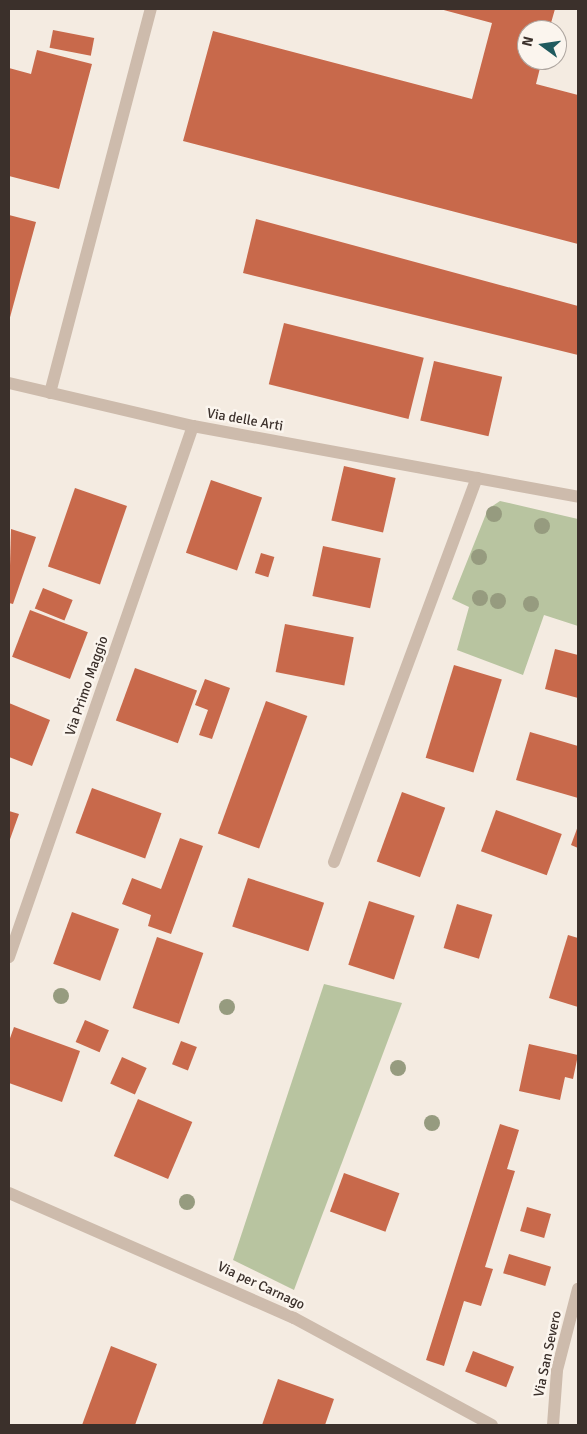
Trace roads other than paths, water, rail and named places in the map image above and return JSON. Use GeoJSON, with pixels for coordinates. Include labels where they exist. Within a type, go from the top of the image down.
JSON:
{"type":"FeatureCollection","features":[{"type":"Feature","properties":{"kind":"street"},"geometry":{"type":"LineString","coordinates":[[50,393],[152,9]]}},
{"type":"Feature","properties":{"kind":"street","name":"Via delle Arti"},"geometry":{"type":"LineString","coordinates":[[9,383],[193,426],[578,497]]}},
{"type":"Feature","properties":{"kind":"street","name":"Via Primo Maggio"},"geometry":{"type":"LineString","coordinates":[[9,957],[193,426]]}},
{"type":"Feature","properties":{"kind":"street"},"geometry":{"type":"LineString","coordinates":[[334,862],[478,478]]}},
{"type":"Feature","properties":{"kind":"street","name":"Via per Carnago"},"geometry":{"type":"LineString","coordinates":[[9,1193],[294,1318],[492,1425]]}},
{"type":"Feature","properties":{"kind":"street","name":"Via San Severo"},"geometry":{"type":"LineString","coordinates":[[553,1425],[556,1378],[578,1289]]}}]}
